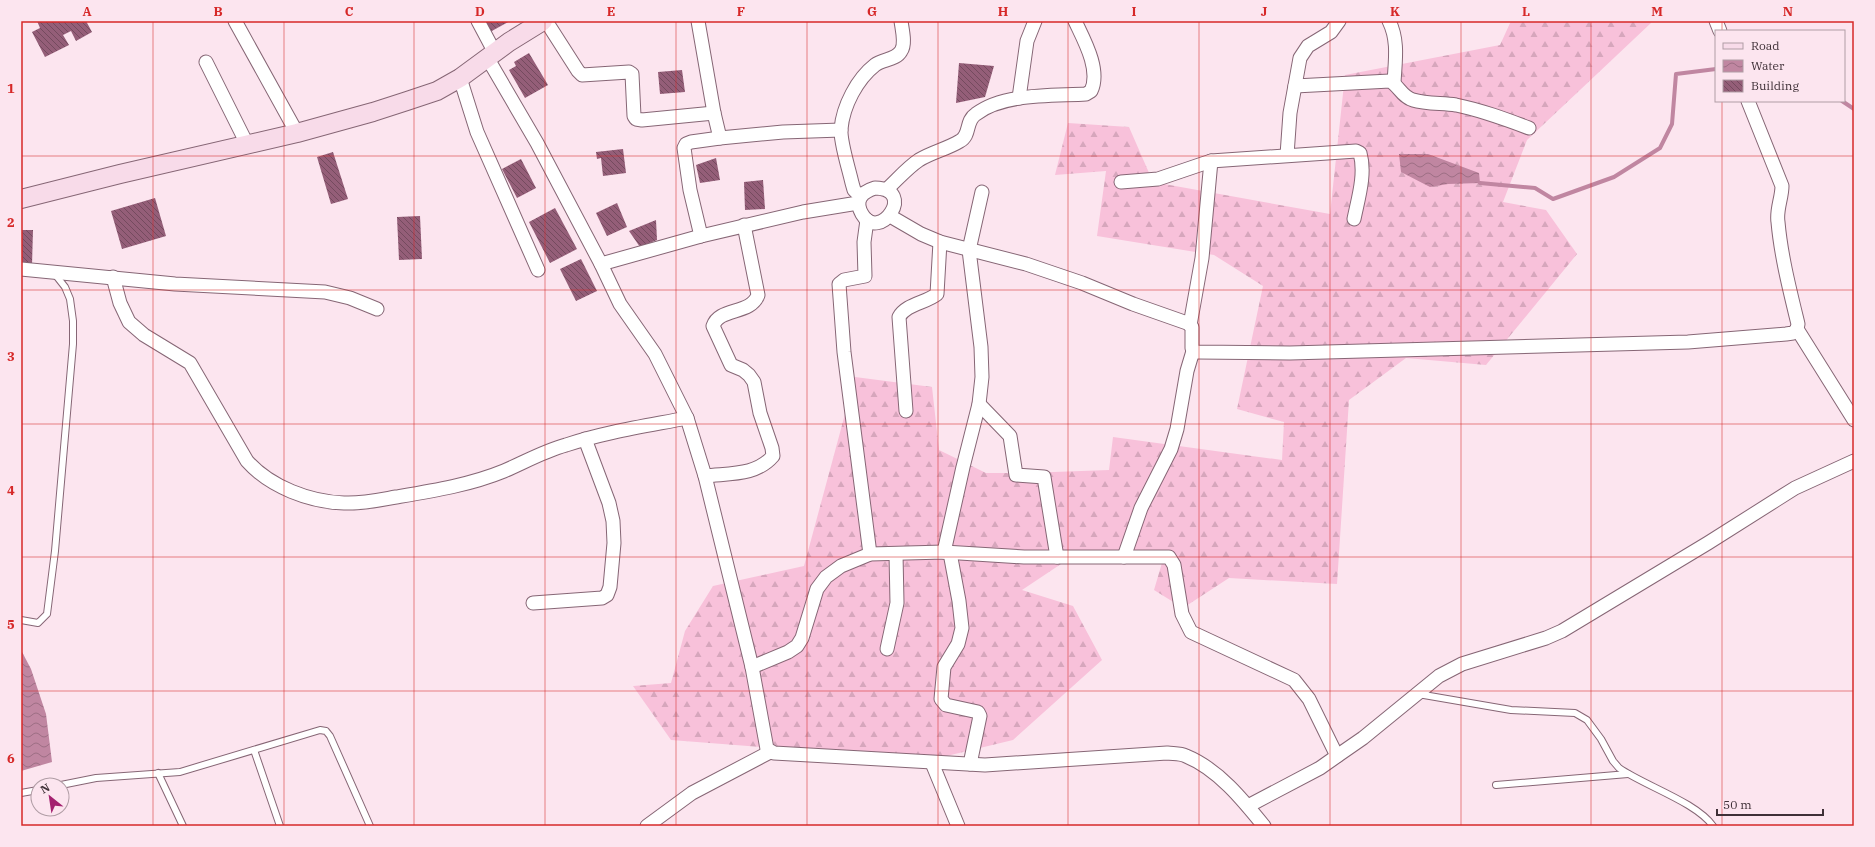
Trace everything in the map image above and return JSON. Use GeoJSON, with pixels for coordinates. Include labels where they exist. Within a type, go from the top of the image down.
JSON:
{"type":"FeatureCollection","features":[{"type":"Feature","properties":{"kind":"street"},"geometry":{"type":"LineString","coordinates":[[236,21],[297,133]]}},
{"type":"Feature","properties":{"kind":"street"},"geometry":{"type":"LineString","coordinates":[[478,21],[492,56],[601,264],[620,304],[655,354],[687,418],[705,476],[752,667],[765,743],[770,752]]}},
{"type":"Feature","properties":{"kind":"street"},"geometry":{"type":"LineString","coordinates":[[21,199],[297,133],[400,104],[437,91],[460,78],[543,21]]}},
{"type":"Feature","properties":{"kind":"street"},"geometry":{"type":"LineString","coordinates":[[546,21],[582,75],[630,72],[632,74],[634,116],[636,119],[642,120],[714,113]]}},
{"type":"Feature","properties":{"kind":"street"},"geometry":{"type":"LineString","coordinates":[[698,21],[714,113],[720,138]]}},
{"type":"Feature","properties":{"kind":"street"},"geometry":{"type":"LineString","coordinates":[[870,554],[844,352],[839,284],[844,280],[865,276],[864,242],[867,220],[860,210],[859,200],[854,190],[841,130],[850,98],[858,83],[876,64],[901,53],[903,48],[901,21]]}},
{"type":"Feature","properties":{"kind":"street"},"geometry":{"type":"LineString","coordinates":[[1019,98],[1027,42],[1035,21]]}},
{"type":"Feature","properties":{"kind":"street"},"geometry":{"type":"LineString","coordinates":[[601,264],[744,225],[859,200],[866,190],[875,188],[887,189],[917,161],[961,141],[967,134],[969,121],[979,111],[991,105],[1019,98],[1086,94],[1091,91],[1094,80],[1091,59],[1075,21]]}},
{"type":"Feature","properties":{"kind":"street"},"geometry":{"type":"LineString","coordinates":[[1287,155],[1290,113],[1303,51],[1316,40],[1335,29],[1339,21]]}},
{"type":"Feature","properties":{"kind":"street"},"geometry":{"type":"LineString","coordinates":[[1389,21],[1394,30],[1396,44],[1394,83]]}},
{"type":"Feature","properties":{"kind":"street"},"geometry":{"type":"LineString","coordinates":[[206,62],[247,144]]}},
{"type":"Feature","properties":{"kind":"street"},"geometry":{"type":"LineString","coordinates":[[460,78],[469,110],[480,139],[538,270]]}},
{"type":"Feature","properties":{"kind":"street"},"geometry":{"type":"LineString","coordinates":[[1295,86],[1390,81],[1394,83],[1401,93],[1413,100],[1456,105],[1495,115],[1529,128]]}},
{"type":"Feature","properties":{"kind":"street"},"geometry":{"type":"LineString","coordinates":[[1193,351],[1290,353],[1688,342],[1793,333],[1797,329],[1798,324],[1777,221],[1782,186],[1748,102]]}},
{"type":"Feature","properties":{"kind":"street"},"geometry":{"type":"LineString","coordinates":[[701,236],[690,190],[684,148],[686,144],[720,138],[783,132],[841,130]]}},
{"type":"Feature","properties":{"kind":"street"},"geometry":{"type":"LineString","coordinates":[[1121,182],[1158,179],[1211,161],[1356,151],[1360,153],[1362,160],[1360,186],[1354,219]]}},
{"type":"Feature","properties":{"kind":"street"},"geometry":{"type":"LineString","coordinates":[[1124,557],[1141,508],[1171,449],[1177,429],[1187,371],[1193,351],[1190,325],[1202,258],[1211,161]]}},
{"type":"Feature","properties":{"kind":"street"},"geometry":{"type":"LineString","coordinates":[[867,220],[878,222],[890,216],[895,204],[887,189]]}},
{"type":"Feature","properties":{"kind":"street"},"geometry":{"type":"LineString","coordinates":[[970,764],[980,716],[976,711],[946,704],[941,699],[944,667],[958,644],[962,628],[960,601],[947,553],[963,467],[980,404],[982,377],[981,347],[969,250],[982,192]]}},
{"type":"Feature","properties":{"kind":"street"},"geometry":{"type":"LineString","coordinates":[[890,216],[921,234],[940,242],[1026,264],[1082,283],[1190,325]]}},
{"type":"Feature","properties":{"kind":"street"},"geometry":{"type":"LineString","coordinates":[[705,476],[758,469],[766,465],[773,456],[772,448],[760,413],[754,382],[749,374],[731,365],[713,326],[715,321],[719,318],[750,306],[756,301],[758,295],[744,225]]}},
{"type":"Feature","properties":{"kind":"street"},"geometry":{"type":"LineString","coordinates":[[906,411],[899,317],[906,309],[932,299],[937,294],[940,242]]}},
{"type":"Feature","properties":{"kind":"street"},"geometry":{"type":"LineString","coordinates":[[21,269],[175,284],[325,292],[350,298],[377,309]]}},
{"type":"Feature","properties":{"kind":"street"},"geometry":{"type":"LineString","coordinates":[[113,277],[120,303],[129,322],[144,335],[190,363],[247,461],[256,472],[287,489],[324,500],[345,503],[427,492],[478,480],[504,471],[543,453],[585,439],[687,418]]}},
{"type":"Feature","properties":{"kind":"street"},"geometry":{"type":"LineString","coordinates":[[1797,329],[1854,420]]}},
{"type":"Feature","properties":{"kind":"street"},"geometry":{"type":"LineString","coordinates":[[980,404],[1010,436],[1016,475],[1044,477],[1046,481],[1057,558]]}},
{"type":"Feature","properties":{"kind":"street"},"geometry":{"type":"LineString","coordinates":[[533,603],[602,598],[607,595],[610,587],[614,543],[613,521],[604,487],[585,439]]}},
{"type":"Feature","properties":{"kind":"street"},"geometry":{"type":"LineString","coordinates":[[1248,806],[1320,768],[1363,738],[1439,676],[1462,664],[1546,638],[1562,631],[1796,488],[1854,461]]}},
{"type":"Feature","properties":{"kind":"street"},"geometry":{"type":"LineString","coordinates":[[752,667],[788,652],[797,646],[802,638],[816,593],[826,577],[840,566],[870,554],[947,553],[1057,558],[1164,557],[1172,559],[1174,564],[1182,614],[1191,632],[1294,680],[1309,699],[1337,756]]}},
{"type":"Feature","properties":{"kind":"street"},"geometry":{"type":"LineString","coordinates":[[887,649],[897,603],[896,554]]}},
{"type":"Feature","properties":{"kind":"street"},"geometry":{"type":"LineString","coordinates":[[647,826],[692,793],[770,752],[932,763],[985,765],[1167,753],[1184,755],[1203,765],[1248,806],[1264,826]]}},
{"type":"Feature","properties":{"kind":"street"},"geometry":{"type":"LineString","coordinates":[[932,763],[958,826]]}},
{"type":"Feature","properties":{"kind":"lane"},"geometry":{"type":"LineString","coordinates":[[21,620],[38,623],[47,614],[69,404],[73,321],[70,299],[65,287],[53,272]]}},
{"type":"Feature","properties":{"kind":"lane"},"geometry":{"type":"LineString","coordinates":[[1418,694],[1511,710],[1575,713],[1587,720],[1601,739],[1614,761],[1628,774],[1691,807],[1704,816],[1713,826]]}},
{"type":"Feature","properties":{"kind":"lane"},"geometry":{"type":"LineString","coordinates":[[70,783],[96,778],[180,772],[320,730],[326,731],[330,736],[370,826]]}},
{"type":"Feature","properties":{"kind":"lane"},"geometry":{"type":"LineString","coordinates":[[254,750],[280,826]]}},
{"type":"Feature","properties":{"kind":"lane"},"geometry":{"type":"LineString","coordinates":[[158,774],[183,826]]}},
{"type":"Feature","properties":{"kind":"lane"},"geometry":{"type":"LineString","coordinates":[[1496,786],[1628,774]]}},
{"type":"Feature","properties":{"kind":"green space"},"geometry":{"type":"Polygon","coordinates":[[[1511,21],[1649,21],[1651,23],[1527,140],[1503,202],[1546,210],[1577,254],[1486,365],[1406,358],[1349,400],[1337,584],[1229,578],[1183,608],[1154,590],[1164,556],[1104,553],[1061,564],[1022,590],[1073,606],[1102,660],[1013,740],[930,760],[671,740],[633,686],[671,683],[685,631],[713,586],[804,566],[855,377],[932,387],[939,450],[986,473],[1109,470],[1113,437],[1282,460],[1284,422],[1237,409],[1263,286],[1214,255],[1097,236],[1106,171],[1055,175],[1068,123],[1129,127],[1153,182],[1330,214],[1345,75],[1500,45],[1511,21]]]}},
{"type":"Feature","properties":{"kind":"water"},"geometry":{"type":"Polygon","coordinates":[[[1399,154],[1428,154],[1479,173],[1480,183],[1448,184],[1430,187],[1401,172],[1399,154]]]}},
{"type":"Feature","properties":{"kind":"water"},"geometry":{"type":"Polygon","coordinates":[[[21,650],[31,669],[46,714],[52,762],[21,771],[21,650]]]}},
{"type":"Feature","properties":{"kind":"building"},"geometry":{"type":"Polygon","coordinates":[[[37,21],[86,21],[92,32],[76,41],[71,31],[63,35],[69,45],[45,57],[32,32],[40,28],[37,21]]]}},
{"type":"Feature","properties":{"kind":"building"},"geometry":{"type":"Polygon","coordinates":[[[484,21],[510,21],[490,32],[484,21]]]}},
{"type":"Feature","properties":{"kind":"building"},"geometry":{"type":"Polygon","coordinates":[[[529,53],[548,85],[525,98],[509,70],[516,66],[514,62],[529,53]]]}},
{"type":"Feature","properties":{"kind":"building"},"geometry":{"type":"Polygon","coordinates":[[[959,63],[994,66],[985,97],[956,103],[959,63]]]}},
{"type":"Feature","properties":{"kind":"building"},"geometry":{"type":"Polygon","coordinates":[[[682,70],[685,92],[660,94],[658,72],[682,70]]]}},
{"type":"Feature","properties":{"kind":"building"},"geometry":{"type":"Polygon","coordinates":[[[623,149],[626,173],[603,176],[601,158],[597,159],[596,152],[623,149]]]}},
{"type":"Feature","properties":{"kind":"building"},"geometry":{"type":"Polygon","coordinates":[[[333,152],[348,199],[331,204],[317,157],[333,152]]]}},
{"type":"Feature","properties":{"kind":"building"},"geometry":{"type":"Polygon","coordinates":[[[716,158],[720,180],[700,183],[696,165],[716,158]]]}},
{"type":"Feature","properties":{"kind":"building"},"geometry":{"type":"Polygon","coordinates":[[[521,159],[536,188],[517,198],[502,169],[521,159]]]}},
{"type":"Feature","properties":{"kind":"building"},"geometry":{"type":"Polygon","coordinates":[[[763,180],[765,209],[745,210],[744,182],[763,180]]]}},
{"type":"Feature","properties":{"kind":"building"},"geometry":{"type":"Polygon","coordinates":[[[155,198],[166,236],[122,249],[111,211],[155,198]]]}},
{"type":"Feature","properties":{"kind":"building"},"geometry":{"type":"Polygon","coordinates":[[[617,203],[627,227],[607,236],[596,213],[617,203]]]}},
{"type":"Feature","properties":{"kind":"building"},"geometry":{"type":"Polygon","coordinates":[[[555,208],[577,249],[550,263],[529,222],[555,208]]]}},
{"type":"Feature","properties":{"kind":"building"},"geometry":{"type":"Polygon","coordinates":[[[420,216],[422,259],[399,260],[397,217],[420,216]]]}},
{"type":"Feature","properties":{"kind":"building"},"geometry":{"type":"Polygon","coordinates":[[[656,220],[657,240],[640,247],[629,231],[656,220]]]}},
{"type":"Feature","properties":{"kind":"building"},"geometry":{"type":"Polygon","coordinates":[[[21,230],[33,230],[32,265],[21,265],[21,230]]]}},
{"type":"Feature","properties":{"kind":"building"},"geometry":{"type":"Polygon","coordinates":[[[581,259],[597,291],[576,301],[560,269],[581,259]]]}},
{"type":"Feature","properties":{"kind":"waterway"},"geometry":{"type":"LineString","coordinates":[[1480,183],[1535,188],[1553,199],[1614,177],[1660,148],[1672,124],[1676,74],[1715,69]]}},
{"type":"Feature","properties":{"kind":"waterway"},"geometry":{"type":"LineString","coordinates":[[1844,102],[1854,109]]}}]}
